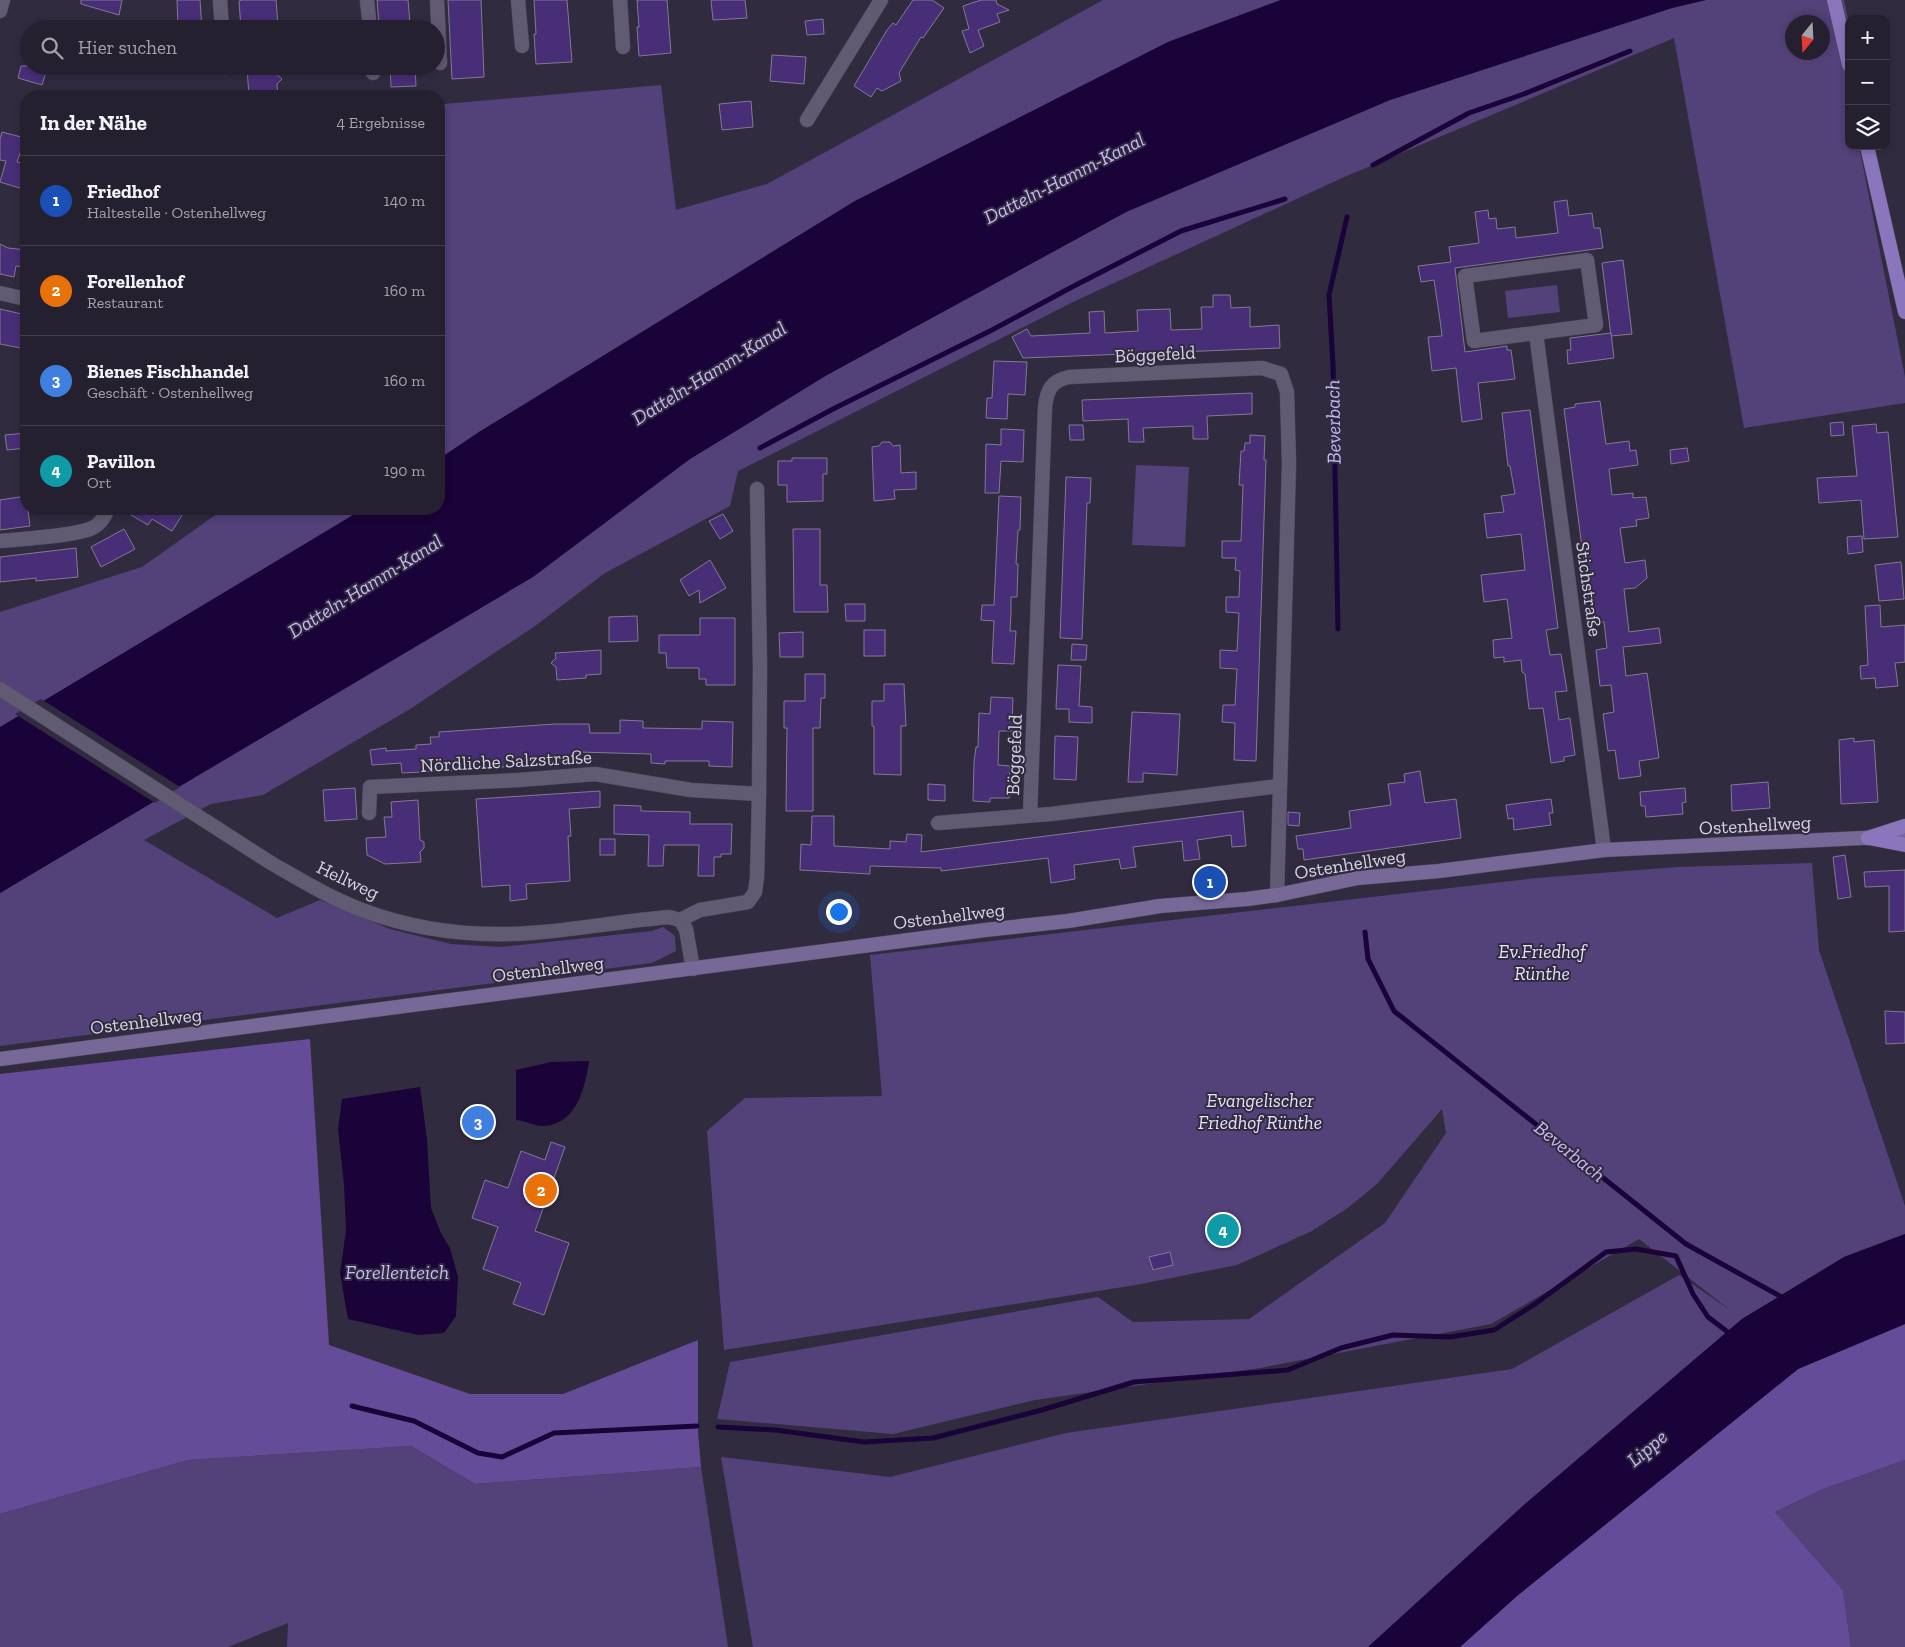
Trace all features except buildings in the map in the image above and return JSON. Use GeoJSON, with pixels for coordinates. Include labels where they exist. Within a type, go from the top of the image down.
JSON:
{"type":"FeatureCollection","features":[{"type":"Feature","properties":{"kind":"main road"},"geometry":{"type":"LineString","coordinates":[[1834,0],[1848,60]]}},
{"type":"Feature","properties":{"kind":"main road"},"geometry":{"type":"LineString","coordinates":[[1868,150],[1905,312]]}},
{"type":"Feature","properties":{"kind":"main road"},"geometry":{"type":"LineString","coordinates":[[1868,838],[1905,826]]}},
{"type":"Feature","properties":{"kind":"main road","name":"Ostenhellweg"},"geometry":{"type":"LineString","coordinates":[[0,1059],[985,930],[1068,922],[1160,906],[1247,899],[1358,878],[1439,871],[1604,850],[1905,836]]}},
{"type":"Feature","properties":{"kind":"main road"},"geometry":{"type":"LineString","coordinates":[[1868,838],[1905,845]]}},
{"type":"Feature","properties":{"kind":"street"},"geometry":{"type":"LineString","coordinates":[[0,11],[3,0]]}},
{"type":"Feature","properties":{"kind":"street"},"geometry":{"type":"LineString","coordinates":[[220,0],[221,20]]}},
{"type":"Feature","properties":{"kind":"street"},"geometry":{"type":"LineString","coordinates":[[367,0],[369,20]]}},
{"type":"Feature","properties":{"kind":"street"},"geometry":{"type":"LineString","coordinates":[[437,0],[438,20]]}},
{"type":"Feature","properties":{"kind":"street"},"geometry":{"type":"LineString","coordinates":[[518,0],[522,46]]}},
{"type":"Feature","properties":{"kind":"street"},"geometry":{"type":"LineString","coordinates":[[620,0],[623,47]]}},
{"type":"Feature","properties":{"kind":"street"},"geometry":{"type":"LineString","coordinates":[[806,120],[881,0]]}},
{"type":"Feature","properties":{"kind":"street"},"geometry":{"type":"LineString","coordinates":[[1587,260],[1596,325],[1536,333],[1474,341],[1465,276],[1587,260]]}},
{"type":"Feature","properties":{"kind":"street"},"geometry":{"type":"LineString","coordinates":[[0,293],[20,298]]}},
{"type":"Feature","properties":{"kind":"street","name":"Stichstraße"},"geometry":{"type":"LineString","coordinates":[[1536,333],[1604,850]]}},
{"type":"Feature","properties":{"kind":"street","name":"Böggefeld"},"geometry":{"type":"LineString","coordinates":[[1030,815],[1045,407],[1051,385],[1058,379],[1069,377],[1262,368],[1281,374],[1287,392],[1289,464],[1288,549],[1276,895]]}},
{"type":"Feature","properties":{"kind":"street"},"geometry":{"type":"LineString","coordinates":[[693,969],[686,929],[680,920],[700,910],[748,902],[755,892],[757,877],[760,667],[757,489]]}},
{"type":"Feature","properties":{"kind":"street"},"geometry":{"type":"LineString","coordinates":[[0,541],[78,532],[94,528],[106,515]]}},
{"type":"Feature","properties":{"kind":"street","name":"Hellweg"},"geometry":{"type":"LineString","coordinates":[[0,689],[271,863],[316,888],[361,909],[392,920],[428,928],[486,934],[530,933],[653,918],[669,917],[680,920]]}},
{"type":"Feature","properties":{"kind":"street","name":"Nördliche Salzstraße"},"geometry":{"type":"LineString","coordinates":[[369,813],[370,787],[519,780],[595,774],[691,790],[759,794]]}},
{"type":"Feature","properties":{"kind":"street","name":"Böggefeld"},"geometry":{"type":"LineString","coordinates":[[938,823],[1030,815],[1279,786]]}},
{"type":"Feature","properties":{"kind":"green space"},"geometry":{"type":"Polygon","coordinates":[[[1103,0],[1281,0],[1168,42],[855,201],[479,432],[445,455],[445,104],[661,85],[676,210],[767,184],[1103,0]]]}},
{"type":"Feature","properties":{"kind":"green space"},"geometry":{"type":"Polygon","coordinates":[[[1706,0],[1844,0],[1847,15],[1845,15],[1845,150],[1860,150],[1905,377],[1905,403],[1744,428],[1674,38],[1342,178],[1075,301],[738,471],[730,506],[605,573],[535,626],[410,709],[263,795],[211,804],[144,840],[277,918],[320,900],[390,929],[451,944],[501,947],[652,931],[663,927],[675,936],[676,951],[652,963],[0,1046],[0,893],[193,777],[690,459],[827,375],[1126,212],[1390,100],[1672,8],[1706,0]]]}},
{"type":"Feature","properties":{"kind":"green space"},"geometry":{"type":"Polygon","coordinates":[[[1557,285],[1560,312],[1508,318],[1505,291],[1557,285]]]}},
{"type":"Feature","properties":{"kind":"green space"},"geometry":{"type":"Polygon","coordinates":[[[1136,465],[1189,467],[1185,547],[1132,545],[1136,465]]]}},
{"type":"Feature","properties":{"kind":"green space"},"geometry":{"type":"Polygon","coordinates":[[[216,515],[353,515],[0,728],[0,612],[142,567],[216,515]]]}},
{"type":"Feature","properties":{"kind":"green space"},"geometry":{"type":"Polygon","coordinates":[[[1812,863],[1819,950],[1905,1206],[1905,1234],[1844,1257],[1742,1319],[1525,1504],[1368,1647],[753,1647],[721,1457],[890,1477],[1066,1433],[1512,1369],[1679,1275],[1730,1310],[1639,1239],[1491,1324],[1260,1368],[1035,1400],[893,1434],[717,1419],[730,1362],[1098,1297],[1133,1322],[1249,1319],[1385,1223],[1446,1133],[1442,1109],[1377,1184],[1349,1207],[1312,1231],[1237,1265],[1136,1285],[724,1350],[707,1131],[745,1098],[882,1096],[870,955],[1536,878],[1677,867],[1812,863]]]}},
{"type":"Feature","properties":{"kind":"green space"},"geometry":{"type":"Polygon","coordinates":[[[411,1446],[475,1484],[701,1467],[728,1647],[287,1647],[288,1623],[228,1647],[0,1647],[0,1514],[188,1460],[411,1446]]]}},
{"type":"Feature","properties":{"kind":"green space"},"geometry":{"type":"Polygon","coordinates":[[[1905,1460],[1905,1647],[1851,1647],[1843,1590],[1775,1512],[1823,1489],[1905,1460]]]}},
{"type":"Feature","properties":{"kind":"shaded area"},"geometry":{"type":"Polygon","coordinates":[[[310,1039],[329,1345],[470,1394],[563,1394],[698,1340],[698,1432],[701,1467],[475,1484],[411,1446],[188,1460],[0,1514],[0,1074],[310,1039]]]}},
{"type":"Feature","properties":{"kind":"shaded area"},"geometry":{"type":"Polygon","coordinates":[[[1905,1324],[1905,1460],[1823,1489],[1775,1512],[1843,1590],[1851,1647],[1460,1647],[1517,1596],[1798,1369],[1905,1324]]]}},
{"type":"Feature","properties":{"kind":"water","name":"Datteln-Hamm-Kanal"},"geometry":{"type":"Polygon","coordinates":[[[1281,0],[1706,0],[1672,8],[1390,100],[1126,212],[827,375],[690,459],[533,577],[0,893],[0,727],[353,515],[445,515],[445,455],[479,432],[855,201],[1168,42],[1281,0]]]}},
{"type":"Feature","properties":{"kind":"water"},"geometry":{"type":"Polygon","coordinates":[[[589,1061],[582,1093],[571,1112],[564,1119],[555,1124],[543,1126],[516,1120],[516,1070],[551,1062],[589,1061]]]}},
{"type":"Feature","properties":{"kind":"water","name":"Forellenteich"},"geometry":{"type":"Polygon","coordinates":[[[420,1087],[427,1139],[431,1208],[441,1233],[450,1248],[458,1277],[456,1316],[444,1333],[418,1335],[348,1319],[340,1273],[346,1231],[344,1185],[338,1129],[342,1099],[420,1087]]]}},
{"type":"Feature","properties":{"kind":"water","name":"Lippe"},"geometry":{"type":"Polygon","coordinates":[[[1905,1234],[1905,1324],[1798,1369],[1517,1596],[1460,1647],[1368,1647],[1525,1504],[1742,1319],[1844,1257],[1905,1234]]]}},
{"type":"Feature","properties":{"kind":"pier"},"geometry":{"type":"Polygon","coordinates":[[[41,699],[180,787],[155,803],[15,714],[41,699]]]}},
{"type":"Feature","properties":{"kind":"waterway"},"geometry":{"type":"LineString","coordinates":[[1373,165],[1469,113],[1524,94],[1630,51]]}},
{"type":"Feature","properties":{"kind":"waterway"},"geometry":{"type":"LineString","coordinates":[[760,448],[1181,231],[1285,199]]}},
{"type":"Feature","properties":{"kind":"waterway","name":"Beverbach"},"geometry":{"type":"LineString","coordinates":[[1338,629],[1333,365],[1329,295],[1347,217]]}},
{"type":"Feature","properties":{"kind":"waterway","name":"Beverbach"},"geometry":{"type":"LineString","coordinates":[[1365,932],[1368,959],[1394,1011],[1686,1244],[1785,1299]]}},
{"type":"Feature","properties":{"kind":"waterway"},"geometry":{"type":"LineString","coordinates":[[718,1427],[775,1430],[864,1442],[933,1438],[1042,1410],[1134,1382],[1288,1370],[1341,1348],[1393,1335],[1450,1337],[1494,1330],[1535,1304],[1606,1252],[1636,1249],[1676,1256],[1693,1294],[1708,1317],[1733,1336]]}},
{"type":"Feature","properties":{"kind":"waterway"},"geometry":{"type":"LineString","coordinates":[[352,1406],[414,1421],[478,1453],[502,1457],[554,1433],[697,1426]]}},
{"type":"Feature","properties":{"kind":"place","name":"Friedhof"},"geometry":{"type":"Point","coordinates":[1210,882]}},
{"type":"Feature","properties":{"kind":"place","name":"Bienes Fischhandel"},"geometry":{"type":"Point","coordinates":[478,1122]}},
{"type":"Feature","properties":{"kind":"place","name":"Forellenhof"},"geometry":{"type":"Point","coordinates":[541,1190]}},
{"type":"Feature","properties":{"kind":"place","name":"Pavillon"},"geometry":{"type":"Point","coordinates":[1223,1230]}},
{"type":"Feature","properties":{"kind":"park label","name":"Ev.Friedhof Rünthe"},"geometry":{"type":"Point","coordinates":[1542,962]}},
{"type":"Feature","properties":{"kind":"park label","name":"Evangelischer Friedhof Rünthe"},"geometry":{"type":"Point","coordinates":[1260,1111]}}]}
